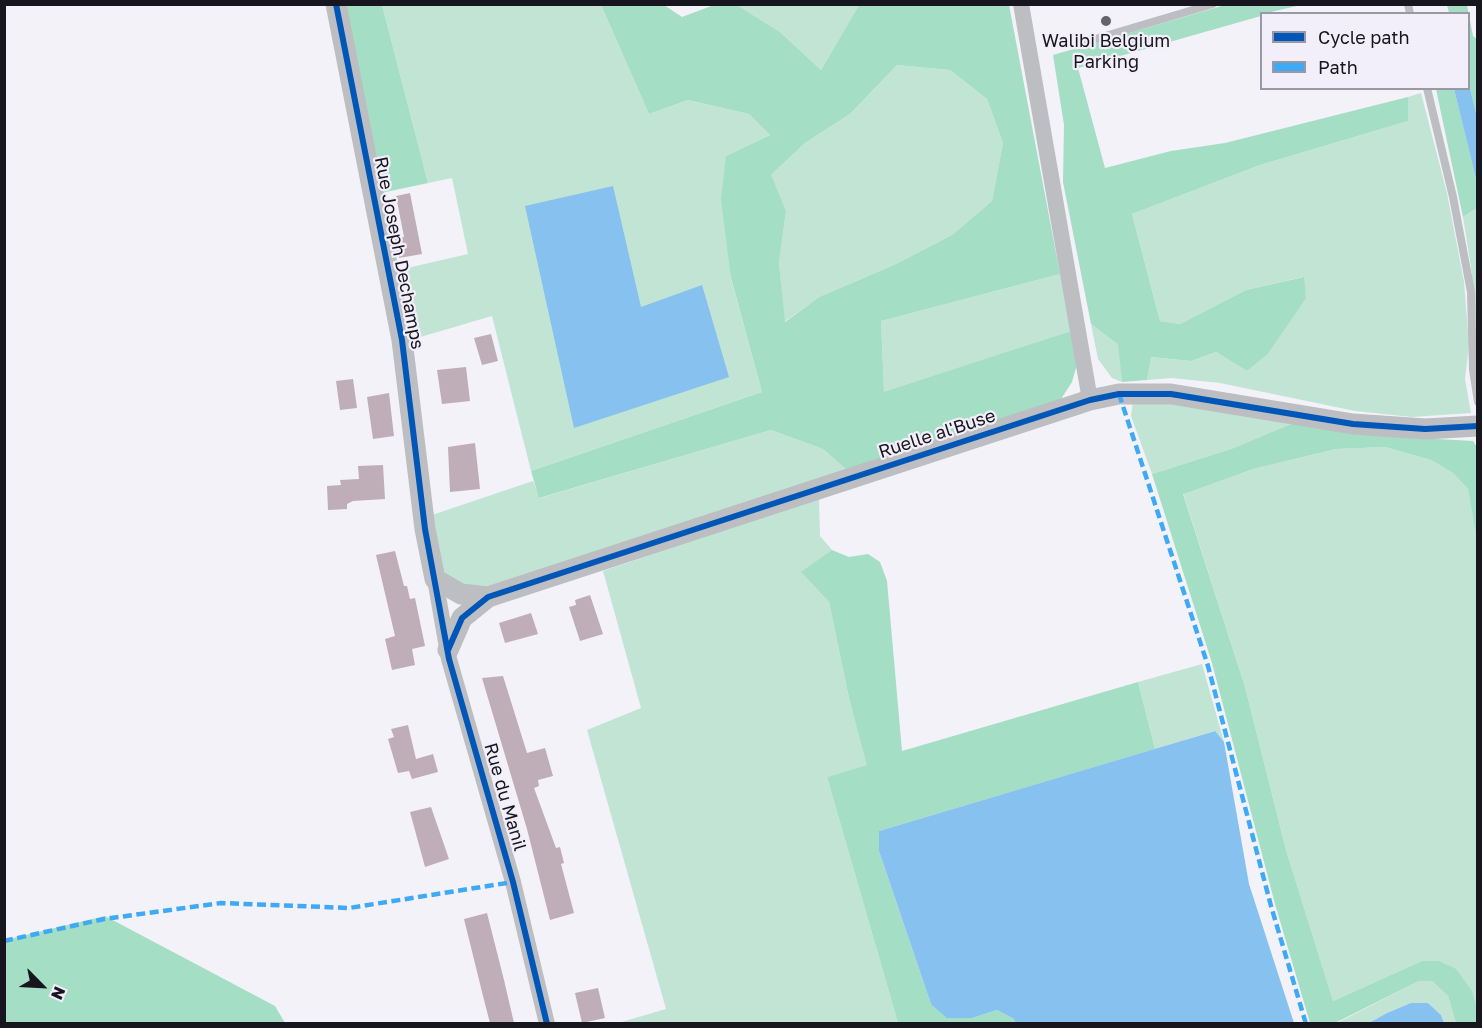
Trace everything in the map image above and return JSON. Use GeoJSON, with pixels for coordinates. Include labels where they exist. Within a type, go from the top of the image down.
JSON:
{"type":"FeatureCollection","features":[{"type":"Feature","properties":{"kind":"street","name":"Rue Joseph Dechamps"},"geometry":{"type":"LineString","coordinates":[[336,4],[402,340],[425,529],[435,579]]}},
{"type":"Feature","properties":{"kind":"street"},"geometry":{"type":"LineString","coordinates":[[1021,4],[1090,399]]}},
{"type":"Feature","properties":{"kind":"street","name":"Ruelle al'Buse"},"geometry":{"type":"LineString","coordinates":[[448,650],[462,618],[488,597],[1090,399],[1119,394],[1171,394],[1374,426],[1425,429],[1478,426]]}},
{"type":"Feature","properties":{"kind":"street","name":"Ruelle al'Buse"},"geometry":{"type":"LineString","coordinates":[[435,579],[461,594],[488,597]]}},
{"type":"Feature","properties":{"kind":"street","name":"Rue du Manil"},"geometry":{"type":"LineString","coordinates":[[435,579],[448,650],[513,882],[547,1023]]}},
{"type":"Feature","properties":{"kind":"lane"},"geometry":{"type":"LineString","coordinates":[[1084,42],[1213,4]]}},
{"type":"Feature","properties":{"kind":"lane"},"geometry":{"type":"LineString","coordinates":[[1427,90],[1453,197],[1471,292],[1473,370],[1478,402]]}},
{"type":"Feature","properties":{"kind":"green space"},"geometry":{"type":"Polygon","coordinates":[[[342,5],[382,5],[428,183],[381,193],[342,5]]]}},
{"type":"Feature","properties":{"kind":"green space"},"geometry":{"type":"Polygon","coordinates":[[[382,5],[601,5],[649,114],[688,100],[749,114],[770,135],[726,156],[731,279],[762,392],[531,471],[492,316],[417,338],[403,269],[468,254],[452,178],[428,183],[382,5]]]}},
{"type":"Feature","properties":{"kind":"green space"},"geometry":{"type":"Polygon","coordinates":[[[601,5],[664,5],[682,17],[714,5],[737,5],[780,32],[821,70],[859,5],[1009,5],[1060,274],[881,321],[884,392],[1071,331],[1078,361],[1072,382],[1061,399],[848,471],[823,449],[771,430],[539,498],[531,471],[762,392],[731,278],[721,200],[726,156],[770,135],[749,114],[688,100],[649,114],[601,5]],[[897,65],[850,114],[805,143],[771,175],[786,211],[779,263],[785,322],[819,297],[894,265],[952,235],[992,201],[1003,143],[987,99],[950,70],[897,65]]]}},
{"type":"Feature","properties":{"kind":"green space"},"geometry":{"type":"Polygon","coordinates":[[[737,5],[859,5],[821,70],[780,32],[737,5]]]}},
{"type":"Feature","properties":{"kind":"green space"},"geometry":{"type":"Polygon","coordinates":[[[1225,5],[1301,5],[1260,12],[1260,16],[1078,68],[1105,168],[1171,151],[1225,143],[1408,97],[1408,121],[1260,165],[1132,214],[1160,321],[1180,324],[1246,290],[1304,277],[1306,298],[1268,354],[1247,371],[1216,352],[1191,361],[1151,357],[1147,380],[1122,382],[1118,344],[1091,324],[1063,182],[1064,125],[1053,55],[1225,5]]]}},
{"type":"Feature","properties":{"kind":"green space"},"geometry":{"type":"Polygon","coordinates":[[[1447,5],[1467,5],[1468,12],[1449,12],[1447,5]]]}},
{"type":"Feature","properties":{"kind":"green space"},"geometry":{"type":"Polygon","coordinates":[[[1470,20],[1473,36],[1477,39],[1477,117],[1470,88],[1470,20]]]}},
{"type":"Feature","properties":{"kind":"green space"},"geometry":{"type":"Polygon","coordinates":[[[897,65],[950,70],[987,99],[1003,143],[992,201],[952,235],[894,265],[819,297],[784,322],[779,263],[786,211],[770,176],[805,143],[850,114],[897,65]]]}},
{"type":"Feature","properties":{"kind":"green space"},"geometry":{"type":"Polygon","coordinates":[[[1436,90],[1454,90],[1477,183],[1477,208],[1463,217],[1436,90]]]}},
{"type":"Feature","properties":{"kind":"green space"},"geometry":{"type":"Polygon","coordinates":[[[1421,93],[1447,193],[1464,282],[1469,344],[1465,379],[1471,413],[1412,417],[1355,411],[1220,383],[1172,378],[1147,380],[1150,357],[1191,361],[1216,352],[1247,371],[1268,354],[1306,297],[1303,277],[1246,290],[1180,324],[1160,321],[1132,214],[1260,165],[1408,121],[1408,97],[1421,93]]]}},
{"type":"Feature","properties":{"kind":"green space"},"geometry":{"type":"Polygon","coordinates":[[[1477,208],[1477,339],[1471,267],[1463,217],[1477,208]]]}},
{"type":"Feature","properties":{"kind":"green space"},"geometry":{"type":"Polygon","coordinates":[[[1060,274],[1071,331],[884,393],[881,321],[1060,274]]]}},
{"type":"Feature","properties":{"kind":"green space"},"geometry":{"type":"Polygon","coordinates":[[[1091,324],[1119,344],[1122,382],[1112,378],[1098,359],[1091,324]]]}},
{"type":"Feature","properties":{"kind":"green space"},"geometry":{"type":"Polygon","coordinates":[[[1171,400],[1298,421],[1231,449],[1152,474],[1131,416],[1133,402],[1171,400]]]}},
{"type":"Feature","properties":{"kind":"green space"},"geometry":{"type":"Polygon","coordinates":[[[1298,421],[1401,437],[1473,441],[1478,449],[1477,539],[1468,489],[1453,473],[1431,460],[1385,447],[1336,449],[1253,469],[1183,494],[1245,687],[1286,850],[1333,1001],[1422,961],[1439,961],[1456,969],[1472,991],[1477,1007],[1477,1023],[1456,1023],[1448,996],[1432,981],[1419,981],[1335,1023],[1310,1023],[1275,904],[1212,663],[1152,474],[1231,449],[1298,421]]]}},
{"type":"Feature","properties":{"kind":"green space"},"geometry":{"type":"Polygon","coordinates":[[[771,430],[823,449],[848,471],[480,593],[450,581],[441,566],[432,515],[533,481],[540,498],[771,430]]]}},
{"type":"Feature","properties":{"kind":"green space"},"geometry":{"type":"Polygon","coordinates":[[[1385,447],[1431,460],[1453,473],[1468,489],[1478,539],[1477,1007],[1472,991],[1422,961],[1333,1001],[1286,850],[1245,687],[1183,493],[1253,469],[1336,449],[1385,447]]]}},
{"type":"Feature","properties":{"kind":"green space"},"geometry":{"type":"Polygon","coordinates":[[[819,498],[820,536],[832,550],[802,573],[829,602],[849,698],[868,765],[827,777],[898,1023],[618,1023],[666,1009],[587,730],[641,708],[603,571],[819,498]]]}},
{"type":"Feature","properties":{"kind":"green space"},"geometry":{"type":"Polygon","coordinates":[[[832,550],[849,557],[868,554],[880,562],[887,581],[902,751],[1138,682],[1155,749],[879,831],[879,851],[931,1004],[972,1018],[997,1010],[1014,1019],[1015,1023],[898,1023],[827,777],[867,765],[849,698],[829,602],[801,572],[832,550]]]}},
{"type":"Feature","properties":{"kind":"green space"},"geometry":{"type":"Polygon","coordinates":[[[1202,664],[1224,742],[1214,731],[1155,749],[1138,682],[1202,664]]]}},
{"type":"Feature","properties":{"kind":"green space"},"geometry":{"type":"Polygon","coordinates":[[[105,916],[275,1006],[285,1023],[5,1023],[5,940],[105,916]]]}},
{"type":"Feature","properties":{"kind":"green space"},"geometry":{"type":"Polygon","coordinates":[[[1419,981],[1432,981],[1448,996],[1456,1023],[1444,1023],[1441,1015],[1428,1003],[1411,1003],[1369,1023],[1335,1024],[1419,981]]]}},
{"type":"Feature","properties":{"kind":"water"},"geometry":{"type":"Polygon","coordinates":[[[1470,88],[1477,117],[1477,183],[1454,90],[1470,90],[1470,88]]]}},
{"type":"Feature","properties":{"kind":"water"},"geometry":{"type":"Polygon","coordinates":[[[613,186],[641,307],[702,285],[729,377],[574,428],[525,206],[613,186]]]}},
{"type":"Feature","properties":{"kind":"water"},"geometry":{"type":"Polygon","coordinates":[[[1215,731],[1224,742],[1249,884],[1294,1023],[1015,1023],[1014,1019],[997,1010],[972,1018],[947,1018],[931,1004],[879,851],[879,831],[1215,731]]]}},
{"type":"Feature","properties":{"kind":"water"},"geometry":{"type":"Polygon","coordinates":[[[1411,1003],[1428,1003],[1441,1015],[1444,1023],[1369,1023],[1387,1013],[1411,1003]]]}},
{"type":"Feature","properties":{"kind":"building"},"geometry":{"type":"Polygon","coordinates":[[[410,193],[422,254],[399,258],[395,239],[404,237],[396,196],[410,193]]]}},
{"type":"Feature","properties":{"kind":"building"},"geometry":{"type":"Polygon","coordinates":[[[491,334],[498,361],[482,365],[474,338],[491,334]]]}},
{"type":"Feature","properties":{"kind":"building"},"geometry":{"type":"Polygon","coordinates":[[[466,367],[470,401],[442,404],[437,370],[466,367]]]}},
{"type":"Feature","properties":{"kind":"building"},"geometry":{"type":"Polygon","coordinates":[[[353,379],[357,408],[340,410],[336,381],[353,379]]]}},
{"type":"Feature","properties":{"kind":"building"},"geometry":{"type":"Polygon","coordinates":[[[389,393],[394,436],[373,439],[367,397],[389,393]]]}},
{"type":"Feature","properties":{"kind":"building"},"geometry":{"type":"Polygon","coordinates":[[[475,443],[480,489],[450,492],[448,447],[475,443]]]}},
{"type":"Feature","properties":{"kind":"building"},"geometry":{"type":"Polygon","coordinates":[[[383,465],[385,499],[353,501],[347,504],[347,509],[328,510],[327,486],[341,485],[340,480],[359,479],[358,466],[383,465]]]}},
{"type":"Feature","properties":{"kind":"building"},"geometry":{"type":"Polygon","coordinates":[[[395,551],[404,586],[407,586],[410,599],[415,598],[425,646],[412,649],[415,665],[392,670],[385,639],[395,636],[376,555],[395,551]]]}},
{"type":"Feature","properties":{"kind":"building"},"geometry":{"type":"Polygon","coordinates":[[[590,595],[603,634],[580,641],[569,607],[576,605],[575,600],[590,595]]]}},
{"type":"Feature","properties":{"kind":"building"},"geometry":{"type":"Polygon","coordinates":[[[531,613],[538,634],[505,643],[499,623],[531,613]]]}},
{"type":"Feature","properties":{"kind":"building"},"geometry":{"type":"Polygon","coordinates":[[[503,676],[527,753],[545,748],[553,776],[538,780],[539,786],[534,788],[556,848],[560,847],[564,863],[561,864],[574,913],[550,920],[527,829],[482,678],[503,676]]]}},
{"type":"Feature","properties":{"kind":"building"},"geometry":{"type":"Polygon","coordinates":[[[408,725],[416,759],[433,754],[438,772],[412,779],[409,771],[398,773],[388,739],[394,737],[391,729],[408,725]]]}},
{"type":"Feature","properties":{"kind":"building"},"geometry":{"type":"Polygon","coordinates":[[[431,807],[449,859],[425,867],[410,812],[431,807]]]}},
{"type":"Feature","properties":{"kind":"building"},"geometry":{"type":"Polygon","coordinates":[[[487,913],[514,1023],[490,1023],[464,919],[487,913]]]}},
{"type":"Feature","properties":{"kind":"building"},"geometry":{"type":"Polygon","coordinates":[[[598,988],[605,1018],[582,1023],[575,993],[598,988]]]}},
{"type":"Feature","properties":{"kind":"marked path"},"geometry":{"type":"LineString","coordinates":[[1119,394],[1208,666],[1271,906],[1306,1024]]}},
{"type":"Feature","properties":{"kind":"marked path"},"geometry":{"type":"LineString","coordinates":[[4,941],[104,919],[221,903],[349,908],[513,882]]}},
{"type":"Feature","properties":{"kind":"cycle path"},"geometry":{"type":"LineString","coordinates":[[336,4],[402,340],[425,529],[449,659],[513,882],[547,1024]]}},
{"type":"Feature","properties":{"kind":"cycle path"},"geometry":{"type":"LineString","coordinates":[[448,650],[462,618],[488,597],[1090,400],[1119,394],[1171,394],[1353,424],[1425,429],[1478,426]]}},
{"type":"Feature","properties":{"kind":"place","name":"Walibi Belgium Parking"},"geometry":{"type":"Point","coordinates":[1106,21]}}]}
